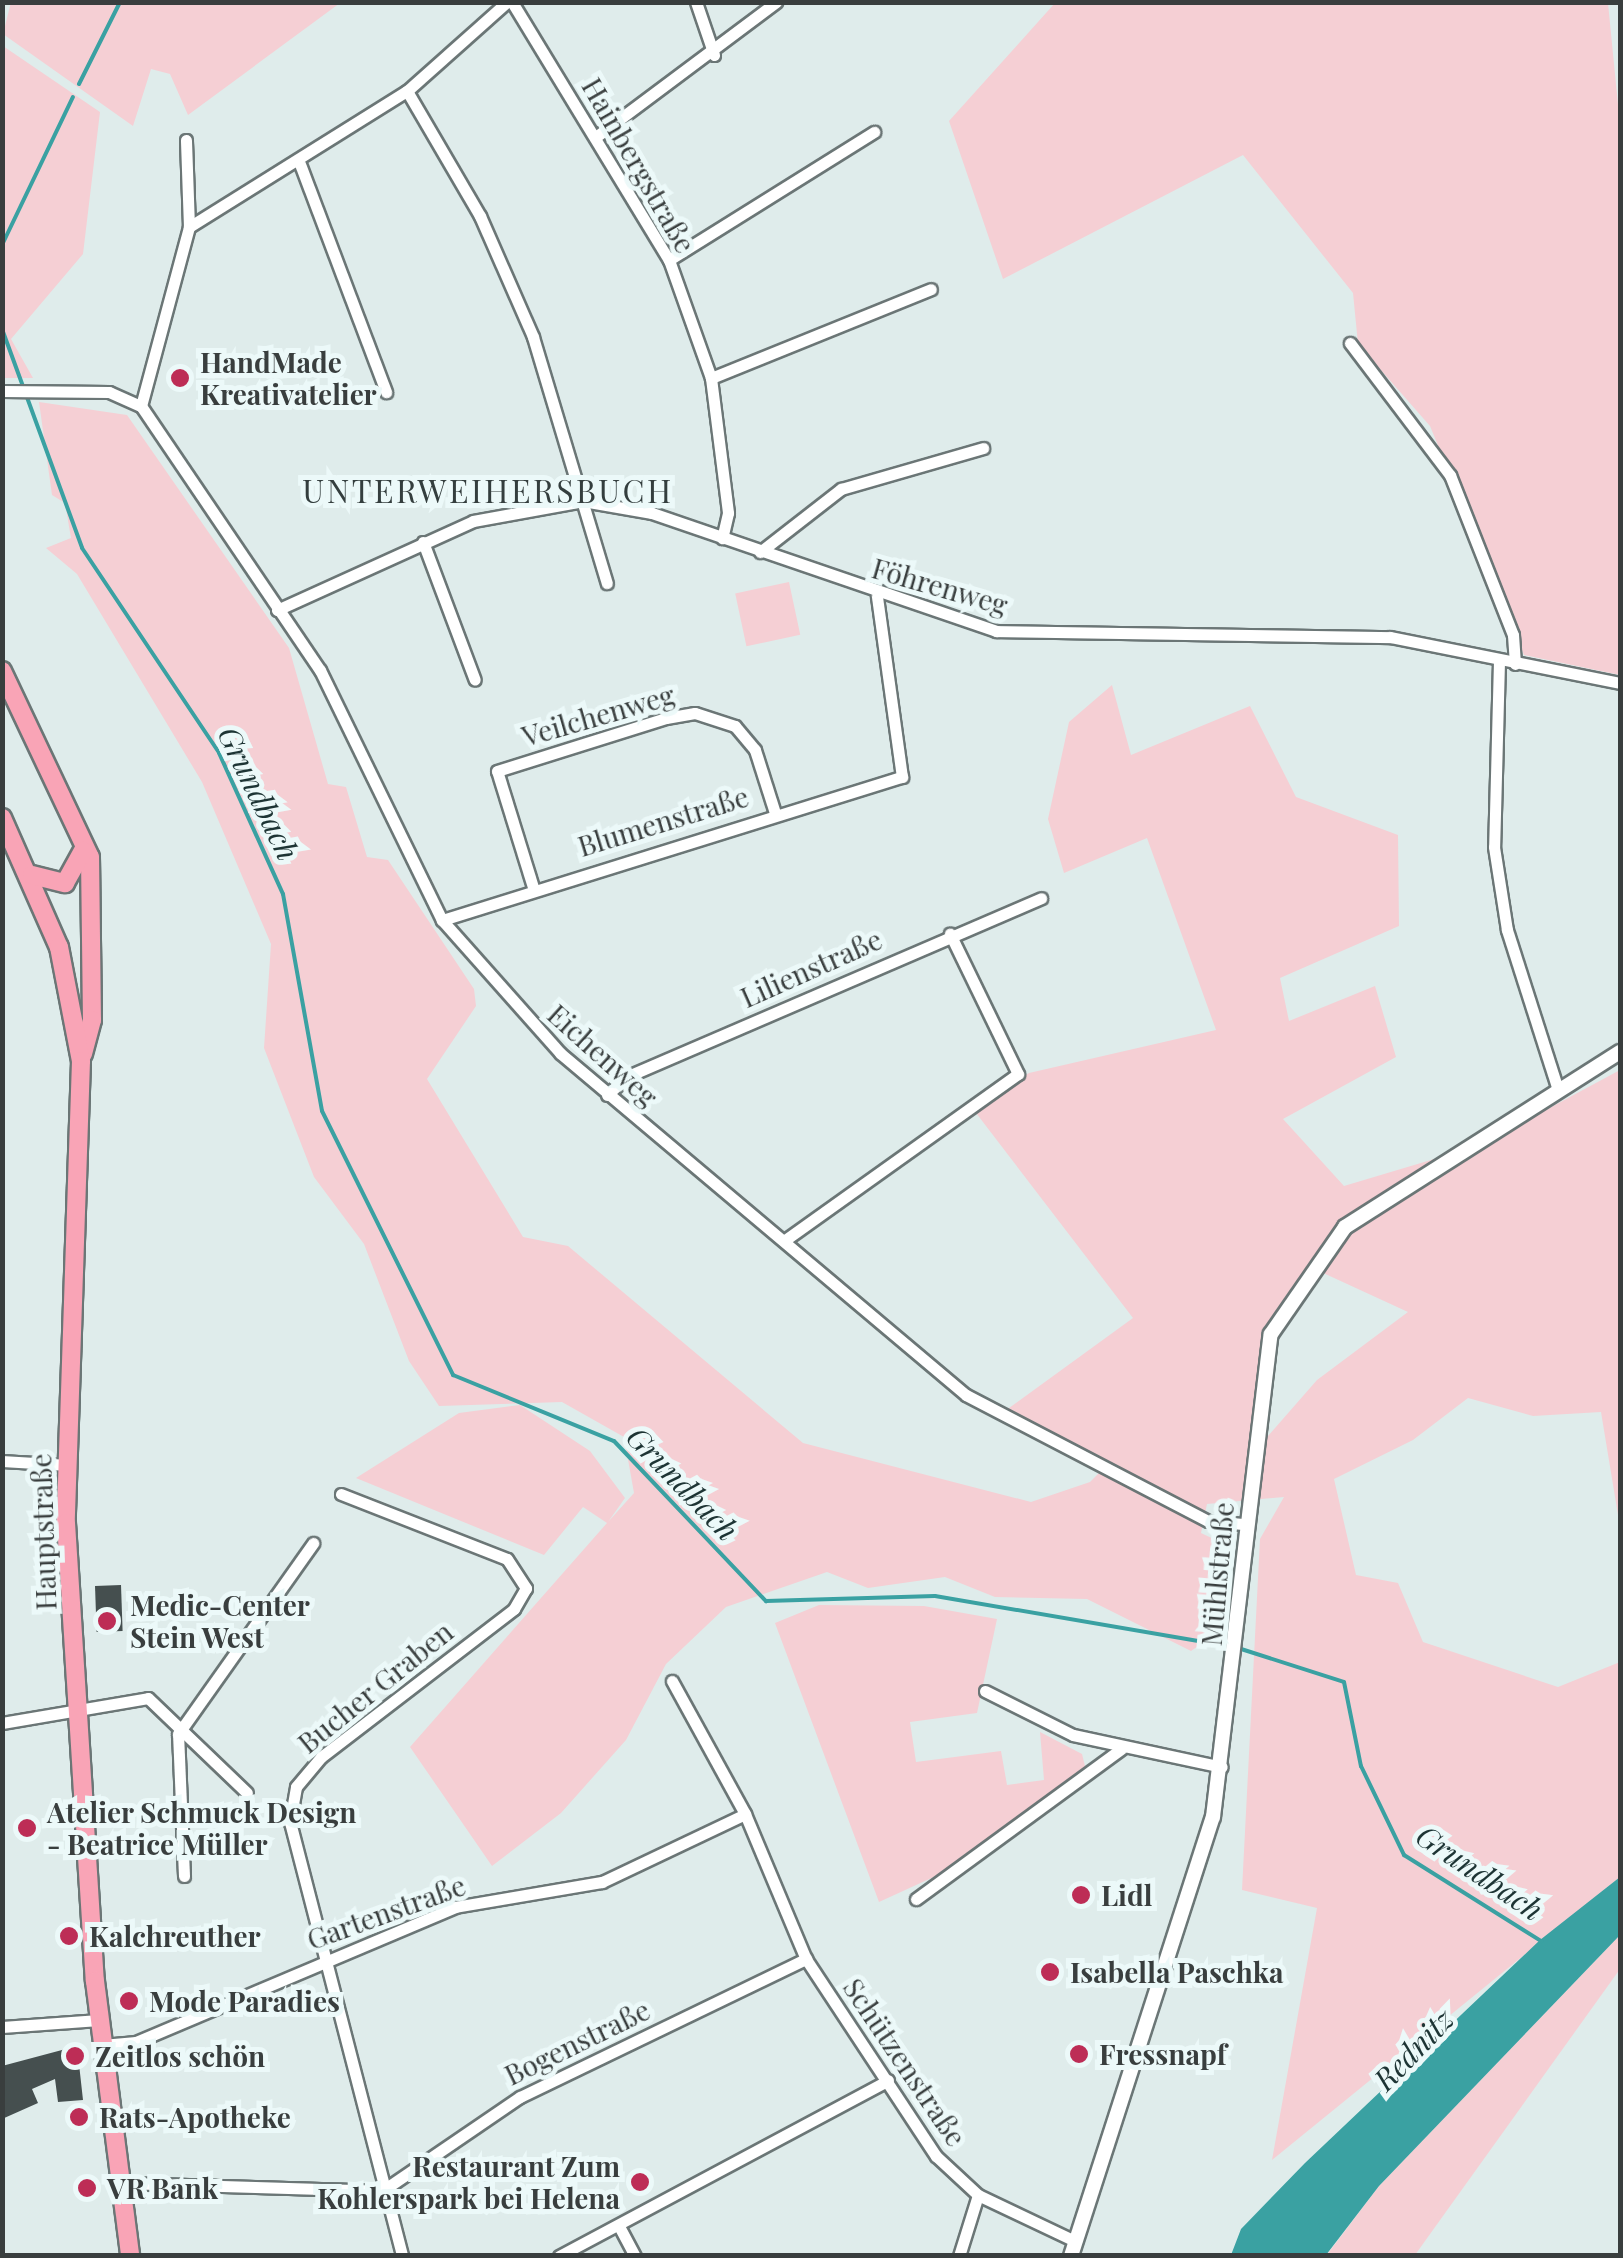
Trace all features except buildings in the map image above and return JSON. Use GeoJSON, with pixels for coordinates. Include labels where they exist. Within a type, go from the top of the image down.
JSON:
{"type":"FeatureCollection","features":[{"type":"Feature","properties":{"kind":"main road"},"geometry":{"type":"LineString","coordinates":[[2,671],[83,837],[92,1020],[81,1061]]}},
{"type":"Feature","properties":{"kind":"main road","name":"Hauptstraße"},"geometry":{"type":"LineString","coordinates":[[2,818],[32,875],[59,947],[81,1061],[66,1465],[99,2020],[130,2256]]}},
{"type":"Feature","properties":{"kind":"main road"},"geometry":{"type":"LineString","coordinates":[[32,875],[54,885],[73,878],[83,837]]}},
{"type":"Feature","properties":{"kind":"street"},"geometry":{"type":"LineString","coordinates":[[190,226],[300,164],[407,91],[509,2]]}},
{"type":"Feature","properties":{"kind":"street","name":"Hainbergstraße"},"geometry":{"type":"LineString","coordinates":[[509,2],[597,136],[669,260],[711,378],[728,512],[722,538]]}},
{"type":"Feature","properties":{"kind":"street"},"geometry":{"type":"LineString","coordinates":[[696,2],[714,55]]}},
{"type":"Feature","properties":{"kind":"street"},"geometry":{"type":"LineString","coordinates":[[597,136],[714,55],[776,2]]}},
{"type":"Feature","properties":{"kind":"street"},"geometry":{"type":"LineString","coordinates":[[407,91],[480,216],[533,337],[607,583]]}},
{"type":"Feature","properties":{"kind":"street"},"geometry":{"type":"LineString","coordinates":[[669,260],[874,132]]}},
{"type":"Feature","properties":{"kind":"street"},"geometry":{"type":"LineString","coordinates":[[2,391],[109,392],[141,406],[190,226],[186,140]]}},
{"type":"Feature","properties":{"kind":"street"},"geometry":{"type":"LineString","coordinates":[[300,164],[386,392]]}},
{"type":"Feature","properties":{"kind":"street"},"geometry":{"type":"LineString","coordinates":[[711,378],[931,289]]}},
{"type":"Feature","properties":{"kind":"street"},"geometry":{"type":"LineString","coordinates":[[1350,343],[1450,475],[1513,635],[1515,664]]}},
{"type":"Feature","properties":{"kind":"street","name":"Eichenweg"},"geometry":{"type":"LineString","coordinates":[[141,406],[341,705],[442,920],[524,1018],[607,1095],[998,1416],[1208,1521],[1246,1524]]}},
{"type":"Feature","properties":{"kind":"street"},"geometry":{"type":"LineString","coordinates":[[760,552],[842,489],[983,448]]}},
{"type":"Feature","properties":{"kind":"street","name":"Föhrenweg"},"geometry":{"type":"LineString","coordinates":[[277,610],[423,542],[511,509],[583,501],[722,538],[877,596],[1034,636],[1390,637],[1499,662],[1620,683]]}},
{"type":"Feature","properties":{"kind":"street"},"geometry":{"type":"LineString","coordinates":[[423,542],[475,680]]}},
{"type":"Feature","properties":{"kind":"street","name":"Blumenstraße"},"geometry":{"type":"LineString","coordinates":[[442,920],[532,887],[902,777],[877,596]]}},
{"type":"Feature","properties":{"kind":"street"},"geometry":{"type":"LineString","coordinates":[[1499,662],[1494,847],[1507,930],[1558,1090]]}},
{"type":"Feature","properties":{"kind":"street","name":"Veilchenweg"},"geometry":{"type":"LineString","coordinates":[[532,887],[497,771],[666,718],[695,713],[735,726],[755,750],[775,813]]}},
{"type":"Feature","properties":{"kind":"street","name":"Lilienstraße"},"geometry":{"type":"LineString","coordinates":[[607,1095],[626,1077],[1041,898]]}},
{"type":"Feature","properties":{"kind":"street"},"geometry":{"type":"LineString","coordinates":[[785,1240],[1018,1074],[950,934]]}},
{"type":"Feature","properties":{"kind":"street","name":"Mühlstraße"},"geometry":{"type":"LineString","coordinates":[[1073,2248],[1195,1888],[1222,1767],[1270,1334],[1321,1251],[1373,1204],[1620,1052]]}},
{"type":"Feature","properties":{"kind":"street"},"geometry":{"type":"LineString","coordinates":[[2,1461],[66,1465]]}},
{"type":"Feature","properties":{"kind":"street","name":"Bucher Graben"},"geometry":{"type":"LineString","coordinates":[[341,1494],[507,1559],[526,1588],[514,1609],[321,1756],[296,1787],[290,1822],[330,1957],[382,2190],[402,2256]]}},
{"type":"Feature","properties":{"kind":"street"},"geometry":{"type":"LineString","coordinates":[[184,1876],[176,1759],[183,1727],[313,1543]]}},
{"type":"Feature","properties":{"kind":"street","name":"Schützenstraße"},"geometry":{"type":"LineString","coordinates":[[672,1681],[745,1814],[806,1959],[936,2156],[978,2195],[1073,2248]]}},
{"type":"Feature","properties":{"kind":"street"},"geometry":{"type":"LineString","coordinates":[[985,1691],[1121,1749],[1222,1767]]}},
{"type":"Feature","properties":{"kind":"street"},"geometry":{"type":"LineString","coordinates":[[2,1722],[148,1698],[183,1727],[247,1794]]}},
{"type":"Feature","properties":{"kind":"street"},"geometry":{"type":"LineString","coordinates":[[916,1900],[1121,1749]]}},
{"type":"Feature","properties":{"kind":"street","name":"Gartenstraße"},"geometry":{"type":"LineString","coordinates":[[102,2044],[136,2042],[454,1907],[602,1882],[745,1814]]}},
{"type":"Feature","properties":{"kind":"street","name":"Bogenstraße"},"geometry":{"type":"LineString","coordinates":[[382,2190],[520,2097],[806,1959]]}},
{"type":"Feature","properties":{"kind":"street"},"geometry":{"type":"LineString","coordinates":[[2,2027],[99,2020]]}},
{"type":"Feature","properties":{"kind":"street"},"geometry":{"type":"LineString","coordinates":[[560,2256],[620,2228],[888,2080]]}},
{"type":"Feature","properties":{"kind":"street"},"geometry":{"type":"LineString","coordinates":[[120,2182],[382,2190]]}},
{"type":"Feature","properties":{"kind":"street"},"geometry":{"type":"LineString","coordinates":[[959,2256],[978,2195]]}},
{"type":"Feature","properties":{"kind":"street"},"geometry":{"type":"LineString","coordinates":[[620,2228],[635,2256]]}},
{"type":"Feature","properties":{"kind":"shaded area"},"geometry":{"type":"Polygon","coordinates":[[[11,2],[340,3],[188,115],[170,74],[151,69],[133,126],[3,34],[11,2]]]}},
{"type":"Feature","properties":{"kind":"shaded area"},"geometry":{"type":"Polygon","coordinates":[[[1055,3],[1608,3],[1620,125],[1620,675],[1524,655],[1430,426],[1358,344],[1353,293],[1243,155],[1003,279],[949,121],[1055,3]]]}},
{"type":"Feature","properties":{"kind":"shaded area"},"geometry":{"type":"Polygon","coordinates":[[[3,46],[100,112],[83,254],[11,339],[33,378],[3,378],[3,46]]]}},
{"type":"Feature","properties":{"kind":"shaded area"},"geometry":{"type":"Polygon","coordinates":[[[39,402],[127,415],[289,648],[328,784],[346,787],[367,857],[388,860],[474,989],[476,1006],[427,1079],[523,1237],[568,1246],[803,1443],[1031,1502],[1090,1482],[1106,1466],[1005,1411],[1133,1318],[973,1109],[1029,1073],[1216,1030],[1147,838],[1064,873],[1048,819],[1069,722],[1112,685],[1131,755],[1250,706],[1296,797],[1398,835],[1399,926],[1280,978],[1289,1021],[1375,986],[1396,1057],[1283,1119],[1344,1186],[1481,1145],[1620,1070],[1620,1527],[1601,1412],[1533,1416],[1468,1398],[1413,1440],[1334,1479],[1356,1575],[1398,1583],[1423,1642],[1558,1687],[1620,1662],[1620,1877],[1272,2160],[1317,1908],[1242,1890],[1260,1539],[1284,1497],[1207,1504],[1201,1533],[1220,1542],[1214,1635],[1191,1651],[1087,1599],[995,1597],[945,1577],[868,1588],[827,1572],[726,1607],[666,1664],[626,1740],[561,1813],[492,1866],[410,1747],[607,1523],[583,1507],[544,1555],[356,1478],[459,1413],[520,1405],[590,1451],[625,1498],[608,1522],[634,1493],[624,1437],[562,1402],[439,1406],[409,1361],[364,1244],[314,1177],[264,1048],[271,944],[202,782],[77,574],[46,548],[71,538],[65,503],[52,495],[39,402]],[[1308,1266],[1261,1378],[1261,1444],[1317,1380],[1408,1312],[1308,1266]]]}},
{"type":"Feature","properties":{"kind":"shaded area"},"geometry":{"type":"Polygon","coordinates":[[[789,582],[800,635],[746,646],[735,593],[789,582]]]}},
{"type":"Feature","properties":{"kind":"shaded area"},"geometry":{"type":"Polygon","coordinates":[[[819,1605],[924,1606],[997,1619],[977,1713],[910,1722],[916,1762],[1001,1751],[1007,1785],[1044,1780],[1040,1732],[1082,1754],[1086,1770],[962,1864],[879,1902],[775,1623],[819,1605]]]}},
{"type":"Feature","properties":{"kind":"shaded area"},"geometry":{"type":"Polygon","coordinates":[[[1620,1935],[1620,1969],[1415,2255],[1326,2256],[1379,2186],[1620,1935]]]}},
{"type":"Feature","properties":{"kind":"water"},"geometry":{"type":"Polygon","coordinates":[[[1620,1877],[1620,1935],[1379,2186],[1326,2255],[1231,2255],[1241,2229],[1305,2163],[1540,1940],[1620,1877]]]}},
{"type":"Feature","properties":{"kind":"waterway"},"geometry":{"type":"LineString","coordinates":[[79,84],[120,2]]}},
{"type":"Feature","properties":{"kind":"waterway"},"geometry":{"type":"LineString","coordinates":[[2,245],[73,97]]}},
{"type":"Feature","properties":{"kind":"waterway","name":"Grundbach"},"geometry":{"type":"LineString","coordinates":[[2,329],[82,548],[219,753],[283,894],[322,1111],[453,1375],[614,1441],[766,1601],[935,1596],[1229,1646]]}},
{"type":"Feature","properties":{"kind":"waterway","name":"Grundbach"},"geometry":{"type":"LineString","coordinates":[[1238,1648],[1344,1682],[1361,1766],[1404,1855],[1541,1941]]}},
{"type":"Feature","properties":{"kind":"place","name":"HandMade Kreativatelier"},"geometry":{"type":"Point","coordinates":[180,378]}},
{"type":"Feature","properties":{"kind":"place","name":"Medic-Center Stein West"},"geometry":{"type":"Point","coordinates":[107,1621]}},
{"type":"Feature","properties":{"kind":"place","name":"Atelier Schmuck Design - Beatrice Müller"},"geometry":{"type":"Point","coordinates":[27,1828]}},
{"type":"Feature","properties":{"kind":"place","name":"Lidl"},"geometry":{"type":"Point","coordinates":[1081,1895]}},
{"type":"Feature","properties":{"kind":"place","name":"Kalchreuther"},"geometry":{"type":"Point","coordinates":[69,1936]}},
{"type":"Feature","properties":{"kind":"place","name":"Isabella Paschka"},"geometry":{"type":"Point","coordinates":[1050,1972]}},
{"type":"Feature","properties":{"kind":"place","name":"Mode Paradies"},"geometry":{"type":"Point","coordinates":[129,2001]}},
{"type":"Feature","properties":{"kind":"place","name":"Fressnapf"},"geometry":{"type":"Point","coordinates":[1079,2054]}},
{"type":"Feature","properties":{"kind":"place","name":"Zeitlos schön"},"geometry":{"type":"Point","coordinates":[75,2056]}},
{"type":"Feature","properties":{"kind":"place","name":"Rats-Apotheke"},"geometry":{"type":"Point","coordinates":[79,2117]}},
{"type":"Feature","properties":{"kind":"place","name":"Restaurant Zum Kohlerspark bei Helena"},"geometry":{"type":"Point","coordinates":[640,2182]}},
{"type":"Feature","properties":{"kind":"place","name":"VR Bank"},"geometry":{"type":"Point","coordinates":[87,2188]}},
{"type":"Feature","properties":{"kind":"district","name":"UNTERWEIHERSBUCH"},"geometry":{"type":"Point","coordinates":[488,490]}},
{"type":"Feature","properties":{"kind":"water label","name":"Rednitz"},"geometry":{"type":"Point","coordinates":[1413,2049]}}]}
